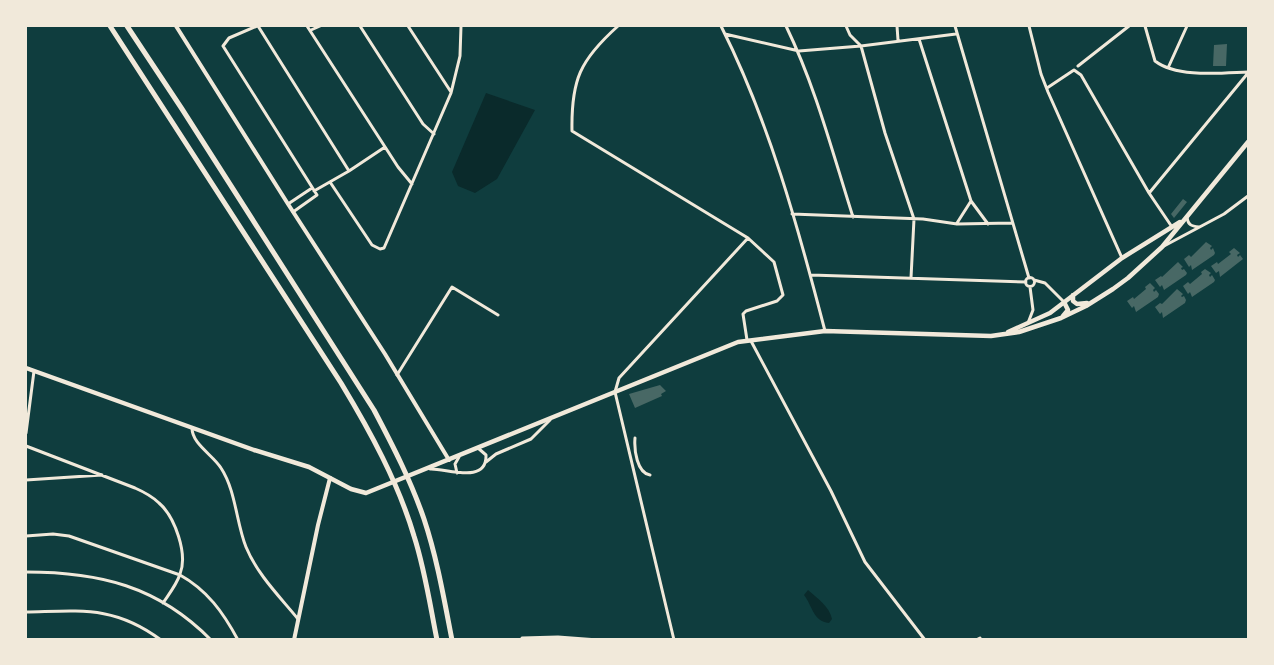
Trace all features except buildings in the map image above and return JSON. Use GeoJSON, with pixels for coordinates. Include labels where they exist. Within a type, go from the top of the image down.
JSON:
{"type":"FeatureCollection","features":[{"type":"Feature","properties":{"kind":"highway"},"geometry":{"type":"LineString","coordinates":[[110,26],[341,383],[373,439],[414,534],[437,639]]}},
{"type":"Feature","properties":{"kind":"highway"},"geometry":{"type":"LineString","coordinates":[[127,26],[310,308],[379,419],[400,460],[423,516],[434,553],[452,639]]}},
{"type":"Feature","properties":{"kind":"main road"},"geometry":{"type":"LineString","coordinates":[[26,368],[192,428],[309,467],[359,492],[366,493],[738,342],[825,331],[963,336],[1003,334],[1049,323],[1094,301],[1128,278],[1147,261],[1162,247],[1248,142]]}},
{"type":"Feature","properties":{"kind":"main road"},"geometry":{"type":"LineString","coordinates":[[1003,334],[1040,319],[1122,258],[1186,218]]}},
{"type":"Feature","properties":{"kind":"main road"},"geometry":{"type":"LineString","coordinates":[[1147,261],[1173,227]]}},
{"type":"Feature","properties":{"kind":"main road"},"geometry":{"type":"LineString","coordinates":[[1073,295],[1073,301],[1077,304],[1083,305],[1094,301]]}},
{"type":"Feature","properties":{"kind":"main road"},"geometry":{"type":"LineString","coordinates":[[1061,318],[1068,310],[1064,302]]}},
{"type":"Feature","properties":{"kind":"main road"},"geometry":{"type":"LineString","coordinates":[[1040,319],[1049,323]]}},
{"type":"Feature","properties":{"kind":"street"},"geometry":{"type":"LineString","coordinates":[[176,26],[292,212],[385,354],[457,473]]}},
{"type":"Feature","properties":{"kind":"street"},"geometry":{"type":"LineString","coordinates":[[292,212],[316,195],[223,46],[229,38],[258,26],[349,171]]}},
{"type":"Feature","properties":{"kind":"street"},"geometry":{"type":"LineString","coordinates":[[307,26],[412,185]]}},
{"type":"Feature","properties":{"kind":"street"},"geometry":{"type":"LineString","coordinates":[[311,30],[320,26]]}},
{"type":"Feature","properties":{"kind":"street"},"geometry":{"type":"LineString","coordinates":[[360,26],[423,124],[434,134]]}},
{"type":"Feature","properties":{"kind":"street"},"geometry":{"type":"LineString","coordinates":[[408,26],[451,93]]}},
{"type":"Feature","properties":{"kind":"street"},"geometry":{"type":"LineString","coordinates":[[330,182],[372,245],[380,249],[386,245],[451,93],[460,56],[461,26]]}},
{"type":"Feature","properties":{"kind":"street"},"geometry":{"type":"LineString","coordinates":[[618,26],[595,46],[577,78],[572,108],[572,131],[748,238],[774,262],[783,295],[777,301],[743,314],[748,340],[831,491],[865,562],[925,639]]}},
{"type":"Feature","properties":{"kind":"street"},"geometry":{"type":"LineString","coordinates":[[721,26],[750,90],[811,275],[825,331]]}},
{"type":"Feature","properties":{"kind":"street"},"geometry":{"type":"LineString","coordinates":[[786,26],[813,87],[853,217]]}},
{"type":"Feature","properties":{"kind":"street"},"geometry":{"type":"LineString","coordinates":[[846,26],[850,35],[861,46],[885,133],[914,219],[911,278]]}},
{"type":"Feature","properties":{"kind":"street"},"geometry":{"type":"LineString","coordinates":[[897,26],[898,40]]}},
{"type":"Feature","properties":{"kind":"street"},"geometry":{"type":"LineString","coordinates":[[955,26],[1029,278]]}},
{"type":"Feature","properties":{"kind":"street"},"geometry":{"type":"LineString","coordinates":[[1029,26],[1041,74],[1122,258]]}},
{"type":"Feature","properties":{"kind":"street"},"geometry":{"type":"LineString","coordinates":[[1078,66],[1129,26]]}},
{"type":"Feature","properties":{"kind":"street"},"geometry":{"type":"LineString","coordinates":[[1144,26],[1155,61],[1168,68],[1194,73],[1248,73]]}},
{"type":"Feature","properties":{"kind":"street"},"geometry":{"type":"LineString","coordinates":[[1168,68],[1187,26]]}},
{"type":"Feature","properties":{"kind":"street"},"geometry":{"type":"LineString","coordinates":[[725,34],[799,51],[861,46],[956,33]]}},
{"type":"Feature","properties":{"kind":"street"},"geometry":{"type":"LineString","coordinates":[[919,39],[971,201],[988,224]]}},
{"type":"Feature","properties":{"kind":"street"},"geometry":{"type":"LineString","coordinates":[[1047,88],[1074,70],[1081,75],[1149,193],[1173,227]]}},
{"type":"Feature","properties":{"kind":"street"},"geometry":{"type":"LineString","coordinates":[[1149,193],[1248,73]]}},
{"type":"Feature","properties":{"kind":"street"},"geometry":{"type":"LineString","coordinates":[[288,204],[349,171],[385,147]]}},
{"type":"Feature","properties":{"kind":"street"},"geometry":{"type":"LineString","coordinates":[[1162,247],[1200,227],[1248,196]]}},
{"type":"Feature","properties":{"kind":"street"},"geometry":{"type":"LineString","coordinates":[[957,224],[971,201]]}},
{"type":"Feature","properties":{"kind":"street"},"geometry":{"type":"LineString","coordinates":[[792,214],[914,219],[957,224],[1012,223]]}},
{"type":"Feature","properties":{"kind":"street"},"geometry":{"type":"LineString","coordinates":[[1186,218],[1192,226],[1200,227]]}},
{"type":"Feature","properties":{"kind":"street"},"geometry":{"type":"LineString","coordinates":[[674,639],[615,392],[619,378],[748,238]]}},
{"type":"Feature","properties":{"kind":"street"},"geometry":{"type":"LineString","coordinates":[[811,275],[1026,282],[1030,287],[1033,310],[1028,323]]}},
{"type":"Feature","properties":{"kind":"street"},"geometry":{"type":"LineString","coordinates":[[1029,278],[1045,283],[1064,302]]}},
{"type":"Feature","properties":{"kind":"street"},"geometry":{"type":"LineString","coordinates":[[1026,282],[1029,278]]}},
{"type":"Feature","properties":{"kind":"street"},"geometry":{"type":"LineString","coordinates":[[1030,287],[1034,284],[1034,280]]}},
{"type":"Feature","properties":{"kind":"street"},"geometry":{"type":"LineString","coordinates":[[397,375],[450,288],[454,287],[498,315]]}},
{"type":"Feature","properties":{"kind":"street"},"geometry":{"type":"LineString","coordinates":[[1033,310],[1040,319]]}},
{"type":"Feature","properties":{"kind":"street"},"geometry":{"type":"LineString","coordinates":[[26,433],[34,371]]}},
{"type":"Feature","properties":{"kind":"street"},"geometry":{"type":"LineString","coordinates":[[424,469],[442,469],[469,474],[496,454],[531,439],[551,418]]}},
{"type":"Feature","properties":{"kind":"street"},"geometry":{"type":"LineString","coordinates":[[192,428],[194,438],[211,454],[226,477],[242,536],[252,561],[298,619]]}},
{"type":"Feature","properties":{"kind":"street"},"geometry":{"type":"LineString","coordinates":[[635,438],[641,471],[645,475],[650,475]]}},
{"type":"Feature","properties":{"kind":"street"},"geometry":{"type":"LineString","coordinates":[[26,446],[144,492],[161,504],[174,526],[183,562],[180,574],[163,603]]}},
{"type":"Feature","properties":{"kind":"street"},"geometry":{"type":"LineString","coordinates":[[478,448],[486,455],[485,463]]}},
{"type":"Feature","properties":{"kind":"street"},"geometry":{"type":"LineString","coordinates":[[457,473],[455,464],[460,456]]}},
{"type":"Feature","properties":{"kind":"street"},"geometry":{"type":"LineString","coordinates":[[78,478],[83,468]]}},
{"type":"Feature","properties":{"kind":"street"},"geometry":{"type":"LineString","coordinates":[[26,480],[103,475]]}},
{"type":"Feature","properties":{"kind":"street"},"geometry":{"type":"LineString","coordinates":[[294,639],[330,477]]}},
{"type":"Feature","properties":{"kind":"street"},"geometry":{"type":"LineString","coordinates":[[26,536],[53,534],[69,536],[180,574],[195,583],[215,602],[238,639]]}},
{"type":"Feature","properties":{"kind":"street"},"geometry":{"type":"LineString","coordinates":[[26,572],[66,573],[119,582],[137,588],[190,621],[211,639]]}},
{"type":"Feature","properties":{"kind":"street"},"geometry":{"type":"LineString","coordinates":[[26,612],[105,613],[129,620],[161,639]]}},
{"type":"Feature","properties":{"kind":"street"},"geometry":{"type":"LineString","coordinates":[[522,638],[598,639]]}},
{"type":"Feature","properties":{"kind":"water"},"geometry":{"type":"Polygon","coordinates":[[[486,93],[535,110],[497,179],[475,193],[458,186],[452,172],[486,93]]]}},
{"type":"Feature","properties":{"kind":"water"},"geometry":{"type":"Polygon","coordinates":[[[808,590],[829,611],[832,619],[829,623],[824,622],[814,613],[804,595],[808,590]]]}}]}
